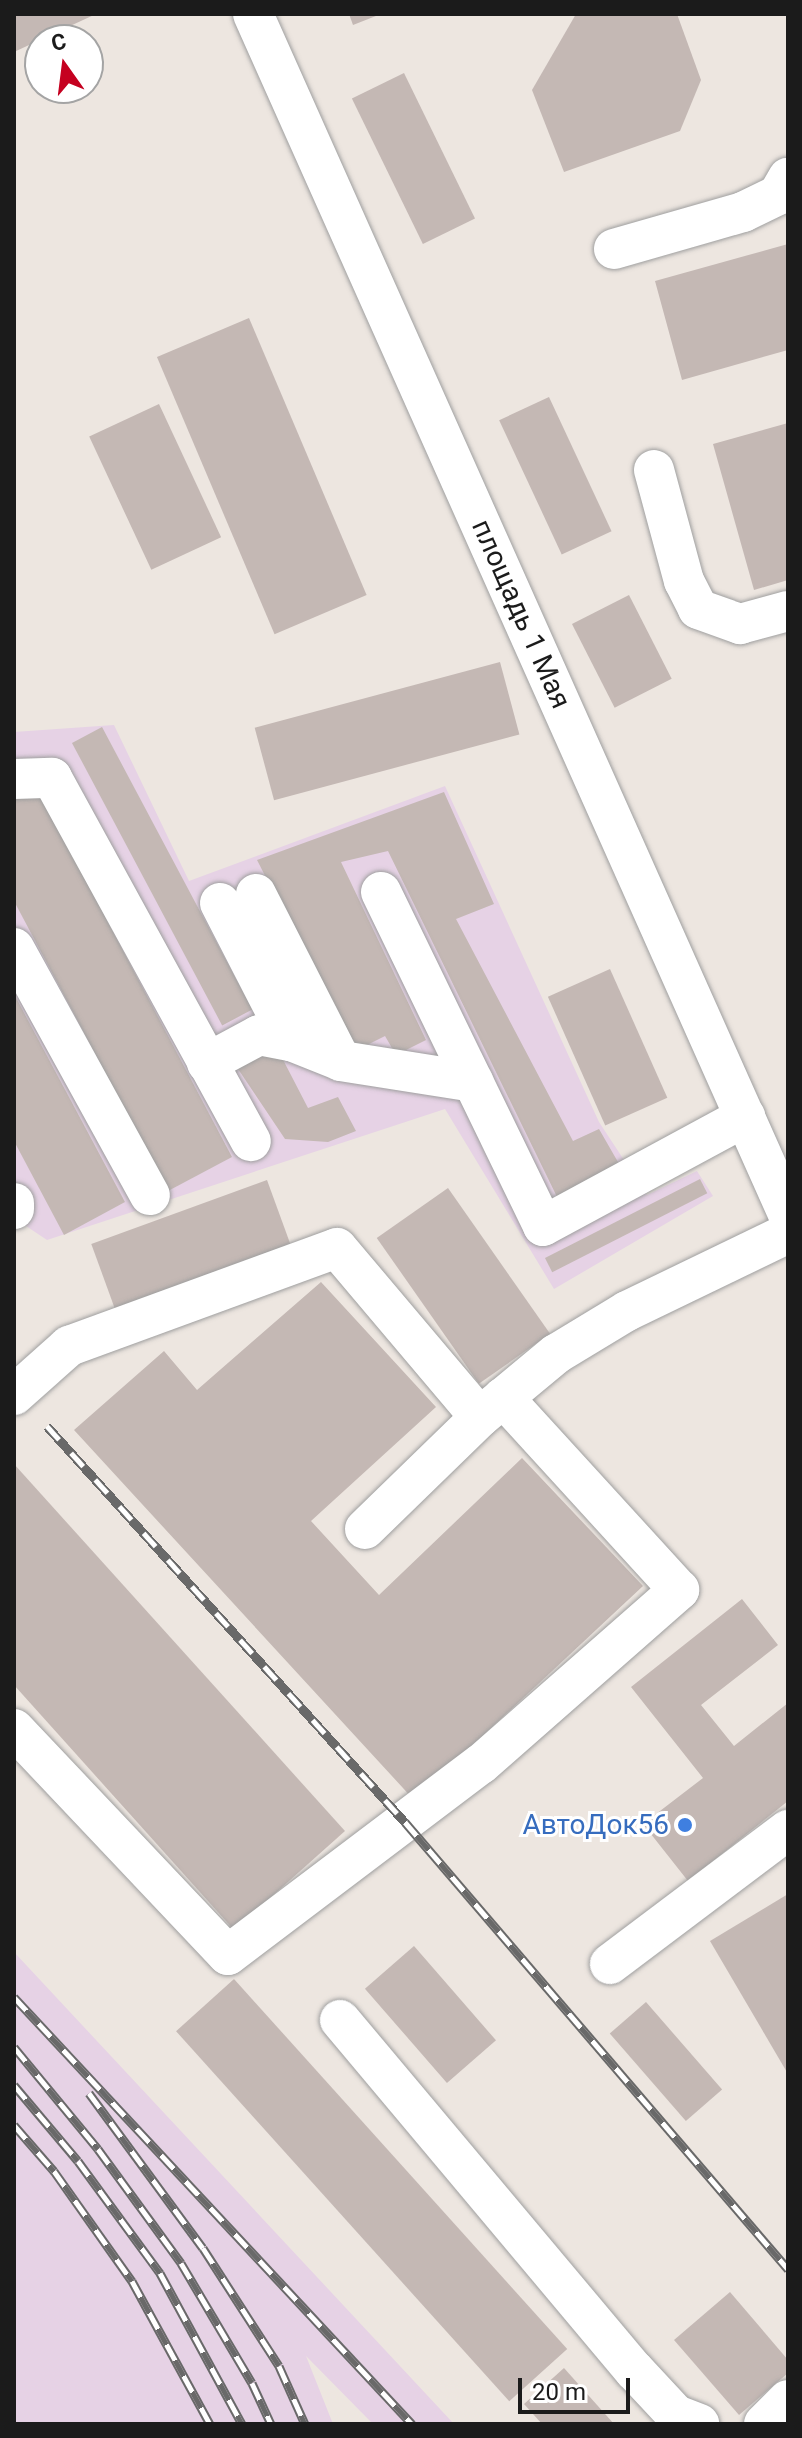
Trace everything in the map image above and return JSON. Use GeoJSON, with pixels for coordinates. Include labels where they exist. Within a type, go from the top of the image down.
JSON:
{"type":"FeatureCollection","features":[{"type":"Feature","properties":{"kind":"street","name":"площадь 1 Мая"},"geometry":{"type":"LineString","coordinates":[[253,14],[788,1214]]}},
{"type":"Feature","properties":{"kind":"street"},"geometry":{"type":"LineString","coordinates":[[614,249],[743,212],[778,195],[788,178]]}},
{"type":"Feature","properties":{"kind":"street"},"geometry":{"type":"LineString","coordinates":[[654,470],[684,581],[698,609],[740,624],[788,611]]}},
{"type":"Feature","properties":{"kind":"street"},"geometry":{"type":"LineString","coordinates":[[14,779],[52,778],[251,1141]]}},
{"type":"Feature","properties":{"kind":"street"},"geometry":{"type":"LineString","coordinates":[[381,892],[543,1226],[745,1117]]}},
{"type":"Feature","properties":{"kind":"street"},"geometry":{"type":"LineString","coordinates":[[291,1041],[238,898],[341,1061]]}},
{"type":"Feature","properties":{"kind":"street"},"geometry":{"type":"LineString","coordinates":[[14,948],[150,1195]]}},
{"type":"Feature","properties":{"kind":"street"},"geometry":{"type":"LineString","coordinates":[[207,1063],[259,1035],[291,1041],[341,1061],[473,1082]]}},
{"type":"Feature","properties":{"kind":"street"},"geometry":{"type":"LineString","coordinates":[[14,1203],[14,1209]]}},
{"type":"Feature","properties":{"kind":"street"},"geometry":{"type":"LineString","coordinates":[[365,1529],[492,1407],[556,1354],[627,1311],[788,1233]]}},
{"type":"Feature","properties":{"kind":"street"},"geometry":{"type":"LineString","coordinates":[[14,1395],[69,1346],[337,1248],[492,1407],[679,1590],[481,1764],[228,1955],[14,1729]]}},
{"type":"Feature","properties":{"kind":"street"},"geometry":{"type":"LineString","coordinates":[[610,1964],[788,1830]]}},
{"type":"Feature","properties":{"kind":"street"},"geometry":{"type":"LineString","coordinates":[[340,2020],[634,2370],[676,2415],[699,2424]]}},
{"type":"Feature","properties":{"kind":"street"},"geometry":{"type":"LineString","coordinates":[[764,2424],[788,2400]]}},
{"type":"Feature","properties":{"kind":"shaded area"},"geometry":{"type":"Polygon","coordinates":[[[114,725],[189,881],[445,786],[599,1122],[647,1195],[697,1171],[713,1196],[554,1289],[445,1109],[47,1240],[20,1222],[14,1228],[14,732],[114,725]]]}},
{"type":"Feature","properties":{"kind":"shaded area"},"geometry":{"type":"Polygon","coordinates":[[[14,1952],[454,2424],[373,2424],[306,2356],[333,2424],[14,2424],[14,1952]]]}},
{"type":"Feature","properties":{"kind":"building"},"geometry":{"type":"Polygon","coordinates":[[[14,14],[96,14],[74,24],[24,24],[24,47],[14,52],[14,14]]]}},
{"type":"Feature","properties":{"kind":"building"},"geometry":{"type":"Polygon","coordinates":[[[349,14],[381,14],[353,25],[349,14]]]}},
{"type":"Feature","properties":{"kind":"building"},"geometry":{"type":"Polygon","coordinates":[[[576,14],[677,14],[701,80],[680,131],[564,172],[532,90],[576,14]]]}},
{"type":"Feature","properties":{"kind":"building"},"geometry":{"type":"Polygon","coordinates":[[[404,73],[475,219],[423,244],[352,98],[404,73]]]}},
{"type":"Feature","properties":{"kind":"building"},"geometry":{"type":"Polygon","coordinates":[[[788,244],[788,350],[682,380],[655,281],[788,244]]]}},
{"type":"Feature","properties":{"kind":"building"},"geometry":{"type":"Polygon","coordinates":[[[249,318],[367,595],[275,634],[157,357],[249,318]]]}},
{"type":"Feature","properties":{"kind":"building"},"geometry":{"type":"Polygon","coordinates":[[[549,397],[612,531],[562,554],[499,420],[549,397]]]}},
{"type":"Feature","properties":{"kind":"building"},"geometry":{"type":"Polygon","coordinates":[[[159,404],[221,537],[151,570],[89,437],[159,404]]]}},
{"type":"Feature","properties":{"kind":"building"},"geometry":{"type":"Polygon","coordinates":[[[788,423],[788,580],[754,590],[713,444],[788,423]]]}},
{"type":"Feature","properties":{"kind":"building"},"geometry":{"type":"Polygon","coordinates":[[[629,595],[672,679],[615,708],[572,624],[629,595]]]}},
{"type":"Feature","properties":{"kind":"building"},"geometry":{"type":"Polygon","coordinates":[[[500,662],[519,734],[274,800],[255,728],[500,662]]]}},
{"type":"Feature","properties":{"kind":"building"},"geometry":{"type":"Polygon","coordinates":[[[102,727],[252,1010],[222,1026],[72,743],[102,727]]]}},
{"type":"Feature","properties":{"kind":"building"},"geometry":{"type":"Polygon","coordinates":[[[36,786],[232,1157],[168,1191],[14,901],[14,798],[36,786]]]}},
{"type":"Feature","properties":{"kind":"building"},"geometry":{"type":"Polygon","coordinates":[[[444,792],[494,904],[456,919],[573,1141],[599,1129],[622,1169],[559,1201],[388,851],[341,862],[426,1040],[396,1055],[385,1036],[355,1051],[257,860],[444,792]]]}},
{"type":"Feature","properties":{"kind":"building"},"geometry":{"type":"Polygon","coordinates":[[[610,969],[667,1098],[605,1125],[548,997],[610,969]]]}},
{"type":"Feature","properties":{"kind":"building"},"geometry":{"type":"Polygon","coordinates":[[[14,994],[125,1202],[64,1235],[14,1141],[14,994]]]}},
{"type":"Feature","properties":{"kind":"building"},"geometry":{"type":"Polygon","coordinates":[[[278,1050],[308,1108],[338,1097],[356,1131],[328,1142],[285,1139],[236,1066],[278,1050]]]}},
{"type":"Feature","properties":{"kind":"building"},"geometry":{"type":"Polygon","coordinates":[[[700,1179],[707,1193],[552,1272],[545,1258],[700,1179]]]}},
{"type":"Feature","properties":{"kind":"building"},"geometry":{"type":"Polygon","coordinates":[[[267,1180],[291,1245],[115,1309],[91,1244],[267,1180]]]}},
{"type":"Feature","properties":{"kind":"building"},"geometry":{"type":"Polygon","coordinates":[[[448,1188],[550,1334],[479,1384],[377,1238],[448,1188]]]}},
{"type":"Feature","properties":{"kind":"building"},"geometry":{"type":"Polygon","coordinates":[[[321,1282],[436,1407],[311,1521],[379,1595],[522,1458],[643,1586],[414,1800],[74,1430],[164,1351],[197,1390],[321,1282]]]}},
{"type":"Feature","properties":{"kind":"building"},"geometry":{"type":"Polygon","coordinates":[[[14,1464],[345,1831],[234,1930],[14,1685],[14,1464]]]}},
{"type":"Feature","properties":{"kind":"building"},"geometry":{"type":"Polygon","coordinates":[[[742,1599],[778,1645],[701,1705],[734,1746],[788,1703],[788,1801],[688,1881],[643,1824],[703,1778],[631,1687],[742,1599]]]}},
{"type":"Feature","properties":{"kind":"building"},"geometry":{"type":"Polygon","coordinates":[[[788,1894],[788,2074],[710,1941],[788,1894]]]}},
{"type":"Feature","properties":{"kind":"building"},"geometry":{"type":"Polygon","coordinates":[[[414,1946],[496,2040],[447,2083],[365,1989],[414,1946]]]}},
{"type":"Feature","properties":{"kind":"building"},"geometry":{"type":"Polygon","coordinates":[[[234,1979],[567,2349],[509,2401],[176,2031],[234,1979]]]}},
{"type":"Feature","properties":{"kind":"building"},"geometry":{"type":"Polygon","coordinates":[[[646,2002],[722,2090],[686,2121],[610,2033],[646,2002]]]}},
{"type":"Feature","properties":{"kind":"building"},"geometry":{"type":"Polygon","coordinates":[[[730,2292],[788,2360],[788,2373],[739,2415],[674,2340],[730,2292]]]}},
{"type":"Feature","properties":{"kind":"building"},"geometry":{"type":"Polygon","coordinates":[[[564,2368],[614,2424],[542,2424],[524,2404],[564,2368]]]}},
{"type":"Feature","properties":{"kind":"railway"},"geometry":{"type":"LineString","coordinates":[[47,1426],[405,1822],[788,2269]]}},
{"type":"Feature","properties":{"kind":"railway"},"geometry":{"type":"LineString","coordinates":[[14,1997],[412,2424]]}},
{"type":"Feature","properties":{"kind":"railway"},"geometry":{"type":"LineString","coordinates":[[14,2047],[98,2149],[181,2263],[252,2383],[271,2424]]}},
{"type":"Feature","properties":{"kind":"railway"},"geometry":{"type":"LineString","coordinates":[[14,2085],[78,2161],[160,2273],[242,2424]]}},
{"type":"Feature","properties":{"kind":"railway"},"geometry":{"type":"LineString","coordinates":[[89,2093],[203,2248],[279,2366],[305,2424]]}},
{"type":"Feature","properties":{"kind":"railway"},"geometry":{"type":"LineString","coordinates":[[14,2125],[54,2171],[132,2281],[210,2424]]}},
{"type":"Feature","properties":{"kind":"place","name":"АвтоДок56"},"geometry":{"type":"Point","coordinates":[685,1825]}}]}
